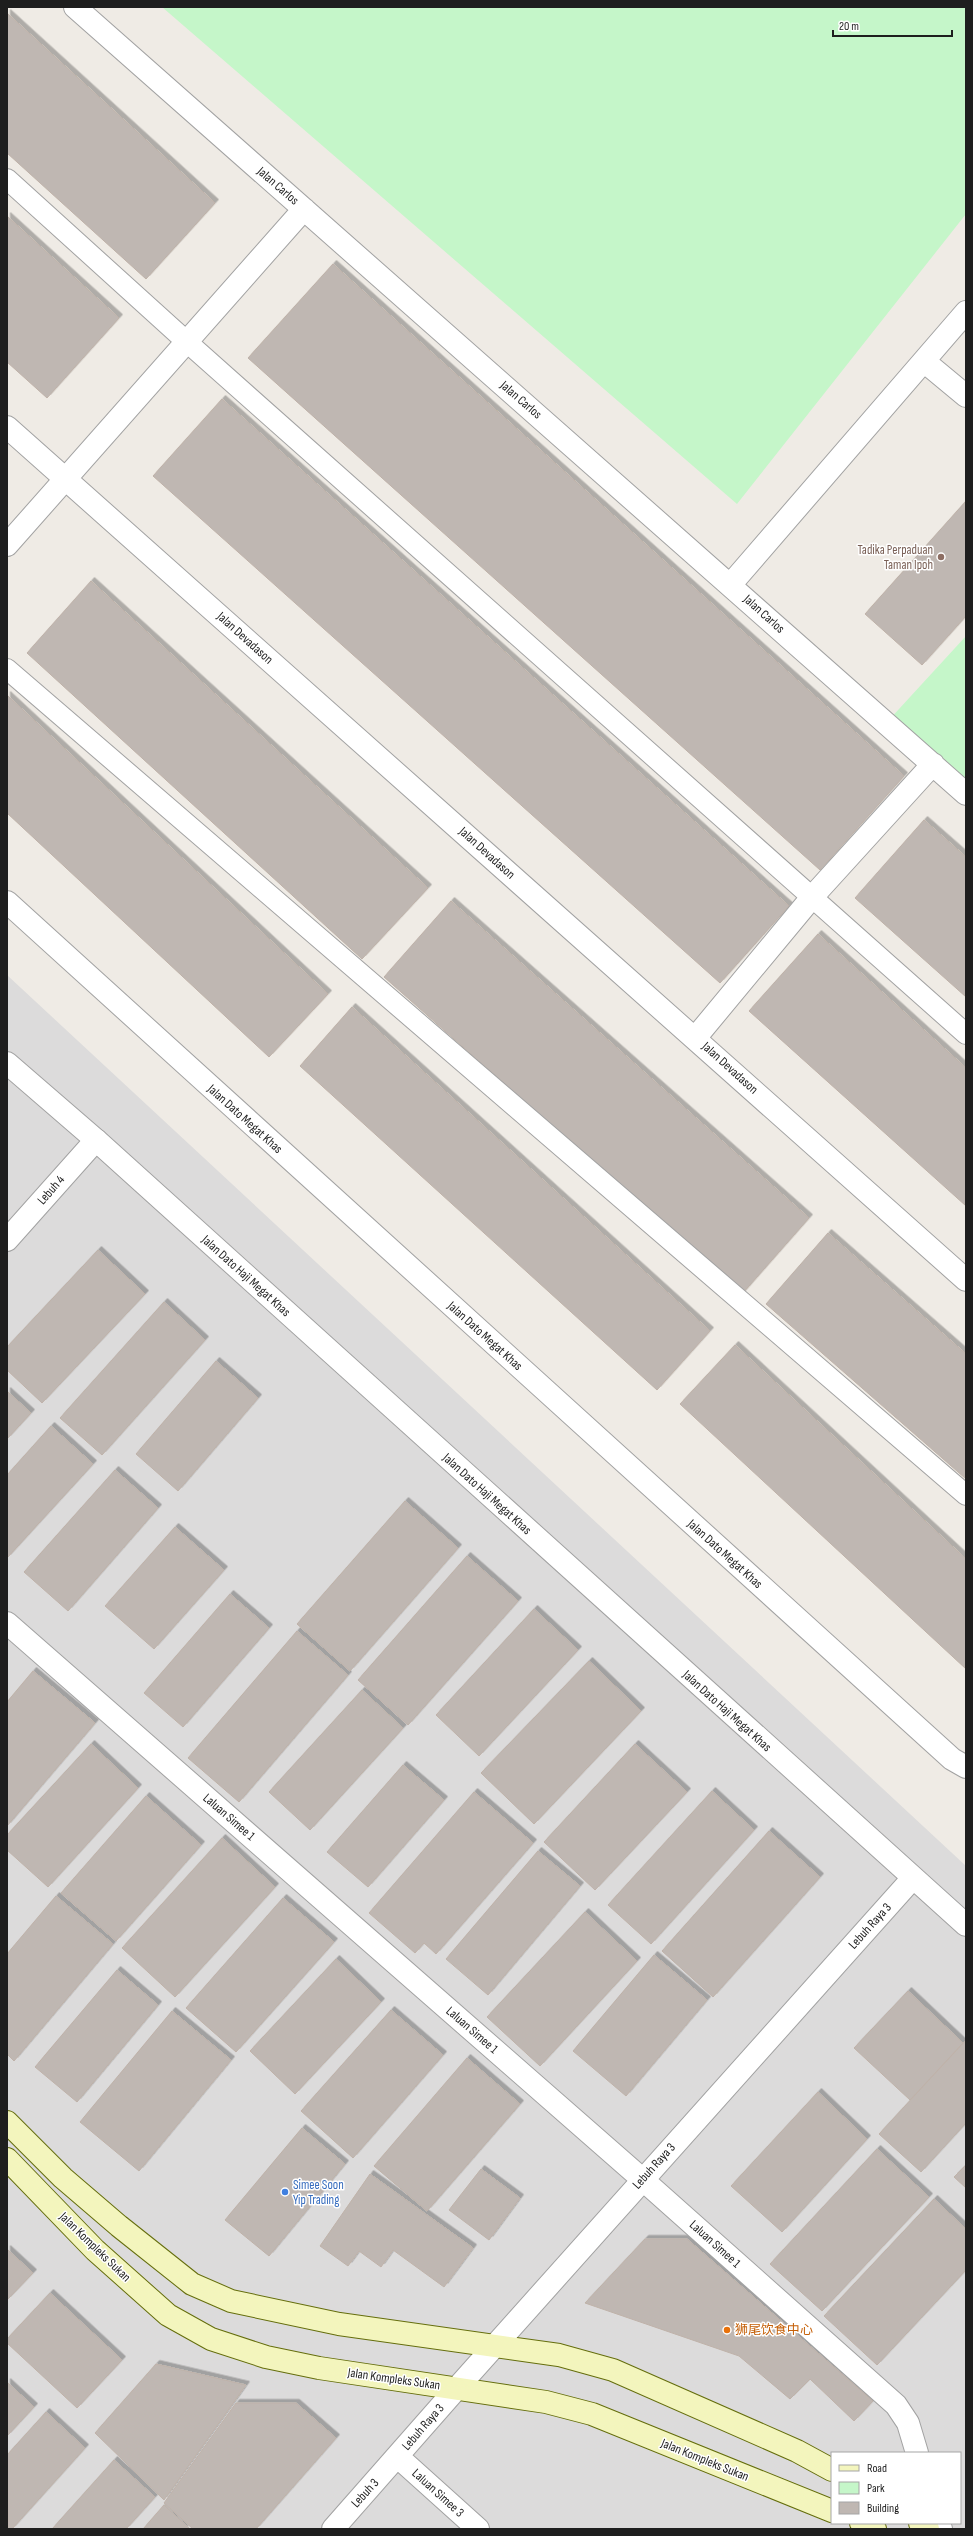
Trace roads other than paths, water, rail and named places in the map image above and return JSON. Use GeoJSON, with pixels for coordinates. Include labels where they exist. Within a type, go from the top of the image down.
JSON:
{"type":"FeatureCollection","features":[{"type":"Feature","properties":{"kind":"main road"},"geometry":{"type":"LineString","coordinates":[[7,2122],[63,2178],[119,2226],[192,2284],[231,2301],[287,2314],[559,2356],[613,2370],[797,2451],[831,2469]]}},
{"type":"Feature","properties":{"kind":"main road","name":"Jalan Kompleks Sukan"},"geometry":{"type":"LineString","coordinates":[[7,2159],[95,2250],[163,2310],[211,2339],[266,2357],[311,2367],[546,2402],[592,2414],[831,2511]]}},
{"type":"Feature","properties":{"kind":"main road"},"geometry":{"type":"LineString","coordinates":[[863,2524],[875,2529]]}},
{"type":"Feature","properties":{"kind":"street","name":"Jalan Carlos"},"geometry":{"type":"LineString","coordinates":[[75,7],[731,584],[966,794]]}},
{"type":"Feature","properties":{"kind":"street"},"geometry":{"type":"LineString","coordinates":[[7,545],[304,209]]}},
{"type":"Feature","properties":{"kind":"street"},"geometry":{"type":"LineString","coordinates":[[731,584],[925,362],[966,312]]}},
{"type":"Feature","properties":{"kind":"street"},"geometry":{"type":"LineString","coordinates":[[925,362],[966,396]]}},
{"type":"Feature","properties":{"kind":"street","name":"Jalan Devadason"},"geometry":{"type":"LineString","coordinates":[[7,427],[696,1037],[966,1280]]}},
{"type":"Feature","properties":{"kind":"street"},"geometry":{"type":"LineString","coordinates":[[696,1037],[812,896],[933,764]]}},
{"type":"Feature","properties":{"kind":"street","name":"Jalan Dato Megat Khas"},"geometry":{"type":"LineString","coordinates":[[7,902],[934,1743],[952,1759],[966,1767]]}},
{"type":"Feature","properties":{"kind":"street","name":"Jalan Dato Haji Megat Khas"},"geometry":{"type":"LineString","coordinates":[[7,1063],[96,1140],[912,1879],[966,1925]]}},
{"type":"Feature","properties":{"kind":"street","name":"Lebuh 4"},"geometry":{"type":"LineString","coordinates":[[7,1240],[96,1140]]}},
{"type":"Feature","properties":{"kind":"street","name":"Laluan Simee 1"},"geometry":{"type":"LineString","coordinates":[[7,1623],[642,2179],[896,2405],[908,2423],[917,2452]]}},
{"type":"Feature","properties":{"kind":"street","name":"Lebuh Raya 3"},"geometry":{"type":"LineString","coordinates":[[398,2457],[642,2179],[912,1879]]}},
{"type":"Feature","properties":{"kind":"street","name":"Lebuh 3"},"geometry":{"type":"LineString","coordinates":[[333,2529],[398,2457]]}},
{"type":"Feature","properties":{"kind":"street","name":"Laluan Simee 3"},"geometry":{"type":"LineString","coordinates":[[398,2457],[478,2529]]}},
{"type":"Feature","properties":{"kind":"lane"},"geometry":{"type":"LineString","coordinates":[[7,179],[187,342],[966,1034]]}},
{"type":"Feature","properties":{"kind":"lane"},"geometry":{"type":"LineString","coordinates":[[7,669],[966,1495]]}},
{"type":"Feature","properties":{"kind":"place","name":"Tadika Perpaduan Taman Ipoh"},"geometry":{"type":"Point","coordinates":[941,557]}},
{"type":"Feature","properties":{"kind":"place","name":"Simee Soon Yip Trading"},"geometry":{"type":"Point","coordinates":[285,2192]}},
{"type":"Feature","properties":{"kind":"place","name":"狮尾饮食中心"},"geometry":{"type":"Point","coordinates":[727,2330]}}]}
